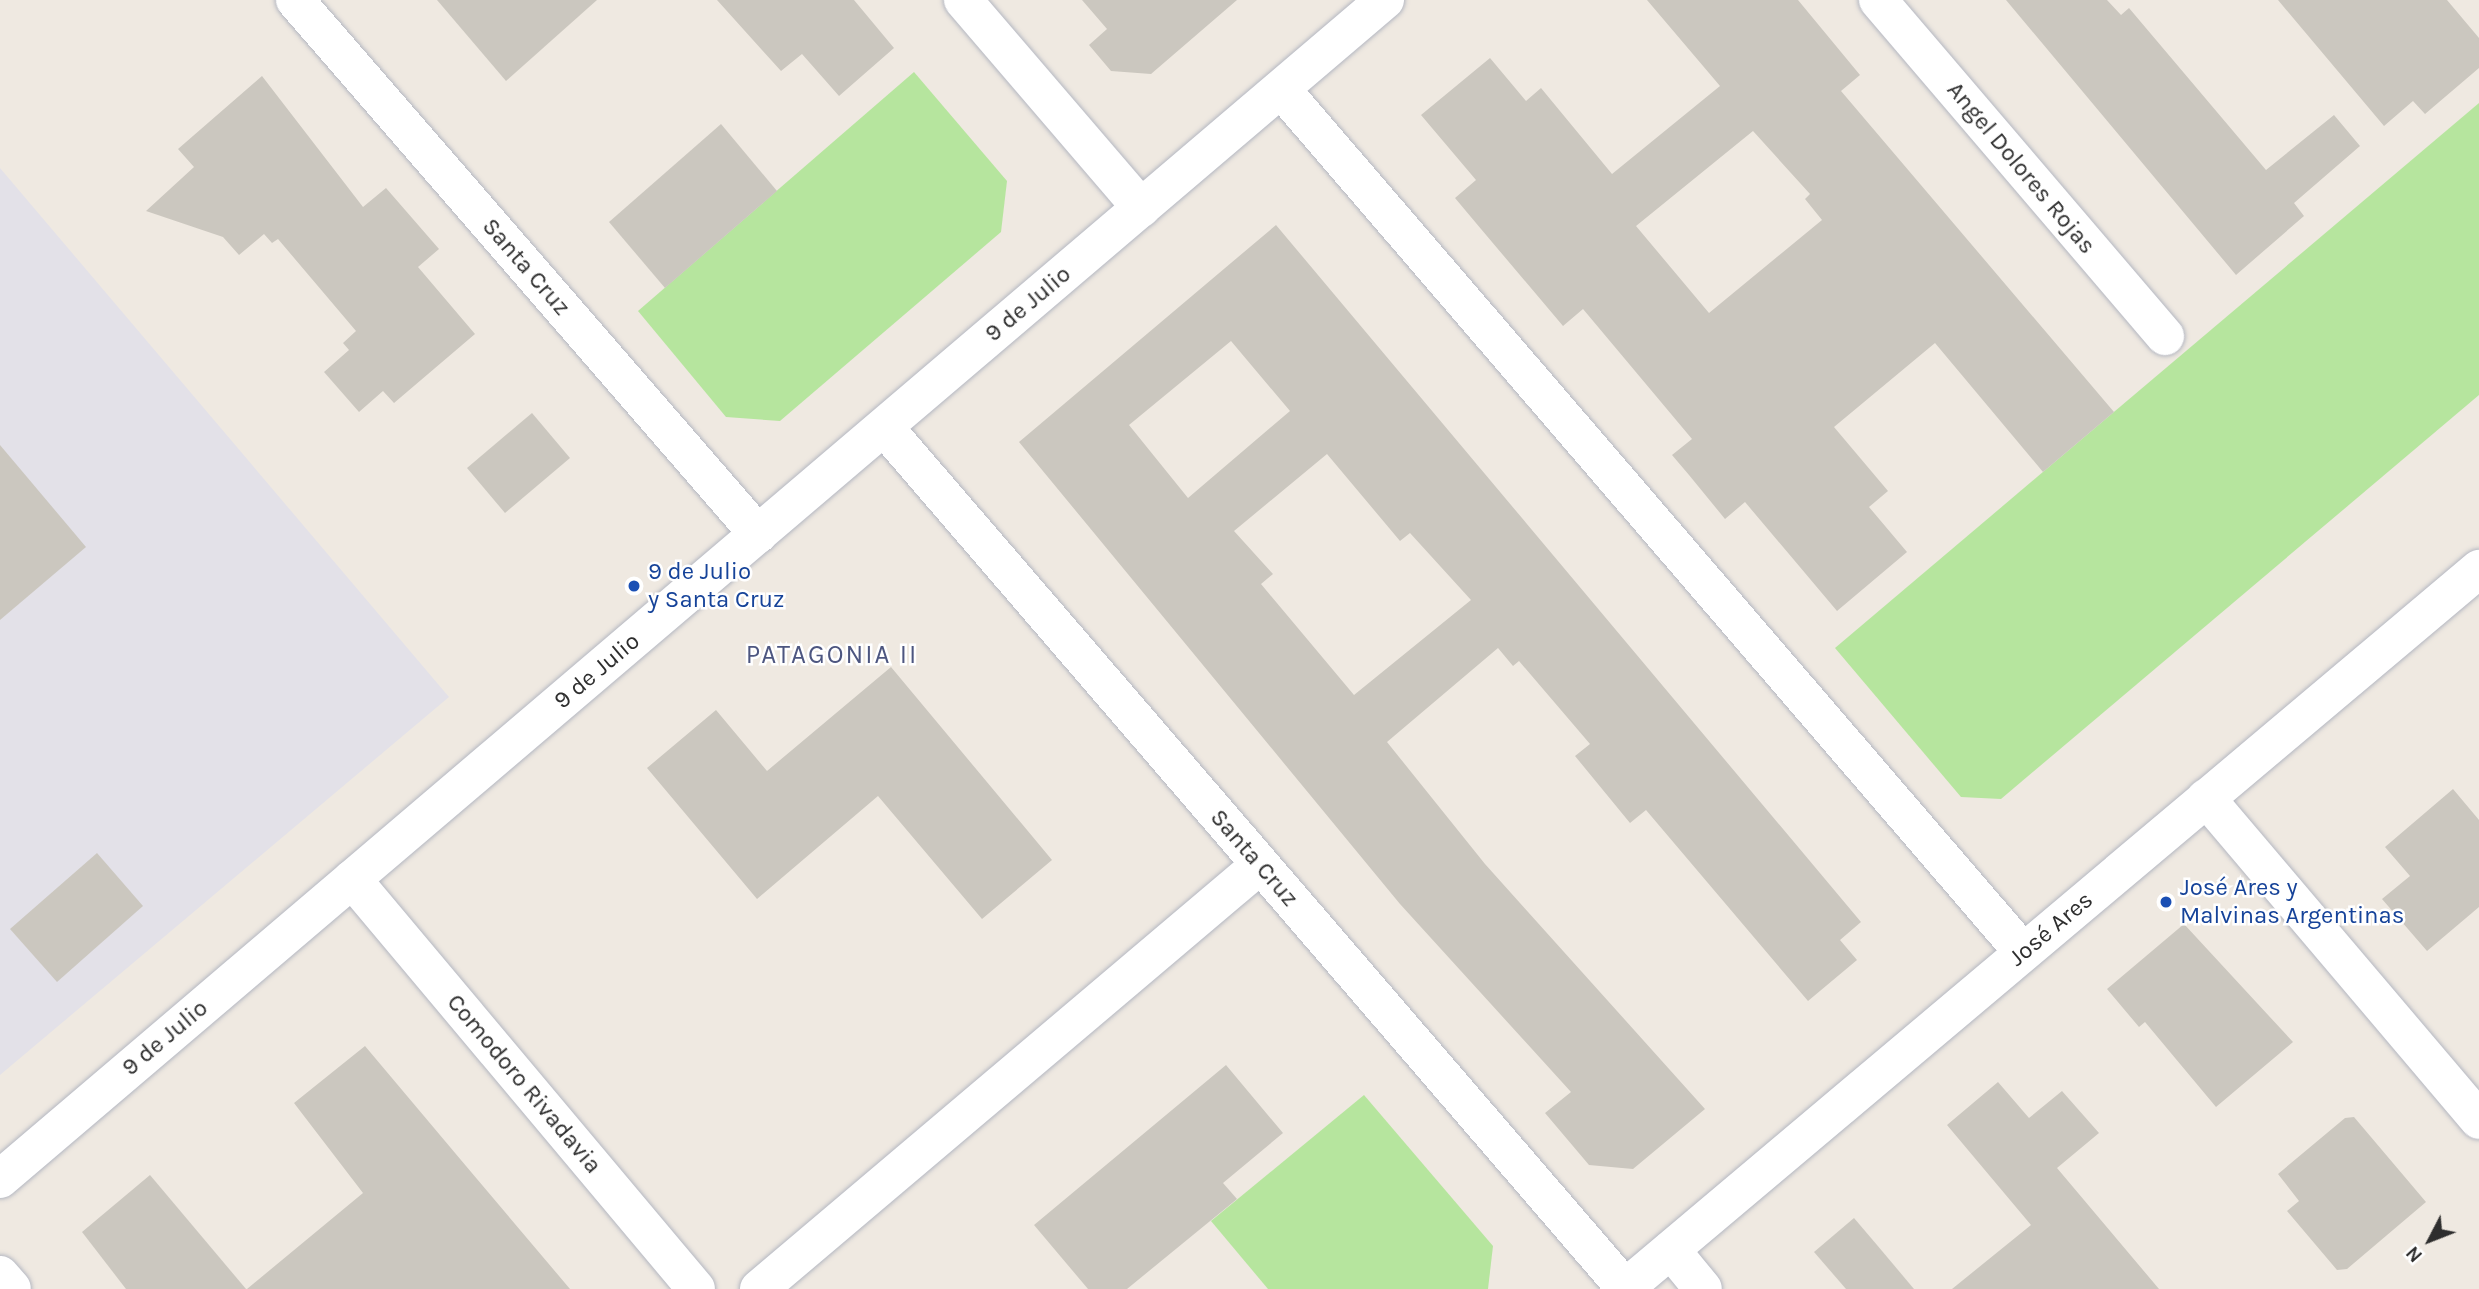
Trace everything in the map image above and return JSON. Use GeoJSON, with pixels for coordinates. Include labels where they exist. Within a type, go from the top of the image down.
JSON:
{"type":"FeatureCollection","features":[{"type":"Feature","properties":{"kind":"street","name":"Santa Cruz"},"geometry":{"type":"LineString","coordinates":[[295,0],[758,534]]}},
{"type":"Feature","properties":{"kind":"street"},"geometry":{"type":"LineString","coordinates":[[963,0],[1141,208]]}},
{"type":"Feature","properties":{"kind":"street","name":"9 de Julio"},"geometry":{"type":"LineString","coordinates":[[0,1179],[1385,0]]}},
{"type":"Feature","properties":{"kind":"street","name":"Angel Dolores Rojas"},"geometry":{"type":"LineString","coordinates":[[1878,0],[2165,336]]}},
{"type":"Feature","properties":{"kind":"street"},"geometry":{"type":"LineString","coordinates":[[1281,89],[2024,953]]}},
{"type":"Feature","properties":{"kind":"street","name":"Santa Cruz"},"geometry":{"type":"LineString","coordinates":[[884,427],[1624,1289]]}},
{"type":"Feature","properties":{"kind":"street","name":"José Ares"},"geometry":{"type":"LineString","coordinates":[[1624,1289],[2479,569]]}},
{"type":"Feature","properties":{"kind":"street"},"geometry":{"type":"LineString","coordinates":[[2206,798],[2479,1120]]}},
{"type":"Feature","properties":{"kind":"street"},"geometry":{"type":"LineString","coordinates":[[759,1289],[1260,865]]}},
{"type":"Feature","properties":{"kind":"street","name":"Comodoro Rivadavia"},"geometry":{"type":"LineString","coordinates":[[352,879],[696,1289]]}},
{"type":"Feature","properties":{"kind":"street"},"geometry":{"type":"LineString","coordinates":[[1671,1250],[1703,1289]]}},
{"type":"Feature","properties":{"kind":"street"},"geometry":{"type":"LineString","coordinates":[[0,1275],[12,1289]]}},
{"type":"Feature","properties":{"kind":"shaded area"},"geometry":{"type":"Polygon","coordinates":[[[0,168],[449,697],[0,1075],[0,168]]]}},
{"type":"Feature","properties":{"kind":"green space"},"geometry":{"type":"Polygon","coordinates":[[[914,72],[1007,181],[1001,232],[780,421],[726,417],[638,311],[914,72]]]}},
{"type":"Feature","properties":{"kind":"green space"},"geometry":{"type":"Polygon","coordinates":[[[2479,103],[2479,395],[2001,799],[1961,797],[1835,648],[2479,103]]]}},
{"type":"Feature","properties":{"kind":"green space"},"geometry":{"type":"Polygon","coordinates":[[[1364,1095],[1493,1246],[1488,1289],[1268,1289],[1211,1221],[1364,1095]]]}},
{"type":"Feature","properties":{"kind":"building"},"geometry":{"type":"Polygon","coordinates":[[[437,0],[597,0],[506,81],[437,0]]]}},
{"type":"Feature","properties":{"kind":"building"},"geometry":{"type":"Polygon","coordinates":[[[717,0],[854,0],[894,48],[839,96],[802,54],[781,71],[717,0]]]}},
{"type":"Feature","properties":{"kind":"building"},"geometry":{"type":"Polygon","coordinates":[[[1082,0],[1237,0],[1151,74],[1111,71],[1089,45],[1107,29],[1082,0]]]}},
{"type":"Feature","properties":{"kind":"building"},"geometry":{"type":"Polygon","coordinates":[[[1647,0],[1798,0],[1860,75],[1841,91],[2114,412],[2043,472],[1935,343],[1834,427],[1888,491],[1869,507],[1907,552],[1837,611],[1745,502],[1725,519],[1672,455],[1692,439],[1583,309],[1563,326],[1455,198],[1476,180],[1421,115],[1490,58],[1526,101],[1541,88],[1612,174],[1720,86],[1647,0]],[[1753,131],[1636,226],[1709,313],[1822,220],[1805,199],[1810,194],[1753,131]]]}},
{"type":"Feature","properties":{"kind":"building"},"geometry":{"type":"Polygon","coordinates":[[[2006,0],[2107,0],[2121,15],[2129,8],[2266,170],[2334,115],[2360,146],[2294,203],[2304,216],[2236,275],[2006,0]]]}},
{"type":"Feature","properties":{"kind":"building"},"geometry":{"type":"Polygon","coordinates":[[[2278,0],[2447,0],[2479,38],[2479,68],[2425,114],[2413,101],[2384,126],[2278,0]]]}},
{"type":"Feature","properties":{"kind":"building"},"geometry":{"type":"Polygon","coordinates":[[[262,76],[363,207],[386,188],[439,249],[418,267],[475,334],[394,403],[383,391],[359,412],[324,372],[349,350],[343,343],[356,331],[278,239],[272,243],[264,234],[239,255],[223,237],[146,211],[194,167],[178,149],[262,76]]]}},
{"type":"Feature","properties":{"kind":"building"},"geometry":{"type":"Polygon","coordinates":[[[721,124],[777,191],[665,288],[609,222],[721,124]]]}},
{"type":"Feature","properties":{"kind":"building"},"geometry":{"type":"Polygon","coordinates":[[[1276,225],[1861,922],[1840,940],[1857,960],[1808,1001],[1646,810],[1630,823],[1575,756],[1590,744],[1519,661],[1513,666],[1498,648],[1387,742],[1485,864],[1705,1109],[1633,1169],[1589,1165],[1545,1113],[1571,1092],[1400,904],[1019,442],[1276,225]],[[1231,341],[1129,425],[1188,498],[1290,411],[1231,341]],[[1327,454],[1234,531],[1273,574],[1261,584],[1354,695],[1471,600],[1410,533],[1400,541],[1327,454]]]}},
{"type":"Feature","properties":{"kind":"building"},"geometry":{"type":"Polygon","coordinates":[[[532,413],[570,458],[505,513],[467,468],[532,413]]]}},
{"type":"Feature","properties":{"kind":"building"},"geometry":{"type":"Polygon","coordinates":[[[0,445],[86,547],[0,620],[0,445]]]}},
{"type":"Feature","properties":{"kind":"building"},"geometry":{"type":"Polygon","coordinates":[[[891,667],[1052,860],[982,919],[878,796],[757,899],[647,768],[716,710],[767,771],[891,667]]]}},
{"type":"Feature","properties":{"kind":"building"},"geometry":{"type":"Polygon","coordinates":[[[2453,789],[2479,820],[2479,907],[2427,951],[2382,899],[2410,876],[2385,847],[2453,789]]]}},
{"type":"Feature","properties":{"kind":"building"},"geometry":{"type":"Polygon","coordinates":[[[97,853],[143,906],[57,982],[10,929],[97,853]]]}},
{"type":"Feature","properties":{"kind":"building"},"geometry":{"type":"Polygon","coordinates":[[[2184,924],[2293,1042],[2216,1107],[2145,1022],[2139,1027],[2107,989],[2184,924]]]}},
{"type":"Feature","properties":{"kind":"building"},"geometry":{"type":"Polygon","coordinates":[[[365,1046],[570,1289],[247,1289],[363,1193],[294,1103],[365,1046]]]}},
{"type":"Feature","properties":{"kind":"building"},"geometry":{"type":"Polygon","coordinates":[[[1226,1065],[1283,1133],[1223,1183],[1237,1199],[1127,1289],[1088,1289],[1034,1225],[1226,1065]]]}},
{"type":"Feature","properties":{"kind":"building"},"geometry":{"type":"Polygon","coordinates":[[[1998,1082],[2029,1118],[2062,1091],[2099,1133],[2057,1168],[2159,1289],[1952,1289],[2031,1225],[1947,1125],[1998,1082]]]}},
{"type":"Feature","properties":{"kind":"building"},"geometry":{"type":"Polygon","coordinates":[[[2354,1117],[2426,1202],[2347,1269],[2337,1270],[2287,1211],[2299,1201],[2278,1174],[2345,1118],[2354,1117]]]}},
{"type":"Feature","properties":{"kind":"building"},"geometry":{"type":"Polygon","coordinates":[[[150,1175],[246,1289],[126,1289],[82,1232],[150,1175]]]}},
{"type":"Feature","properties":{"kind":"building"},"geometry":{"type":"Polygon","coordinates":[[[1854,1218],[1914,1289],[1846,1289],[1814,1252],[1854,1218]]]}},
{"type":"Feature","properties":{"kind":"place","name":"9 de Julio y Santa Cruz"},"geometry":{"type":"Point","coordinates":[634,586]}},
{"type":"Feature","properties":{"kind":"place","name":"José Ares y Malvinas Argentinas"},"geometry":{"type":"Point","coordinates":[2166,902]}},
{"type":"Feature","properties":{"kind":"district","name":"PATAGONIA II"},"geometry":{"type":"Point","coordinates":[832,655]}}]}
